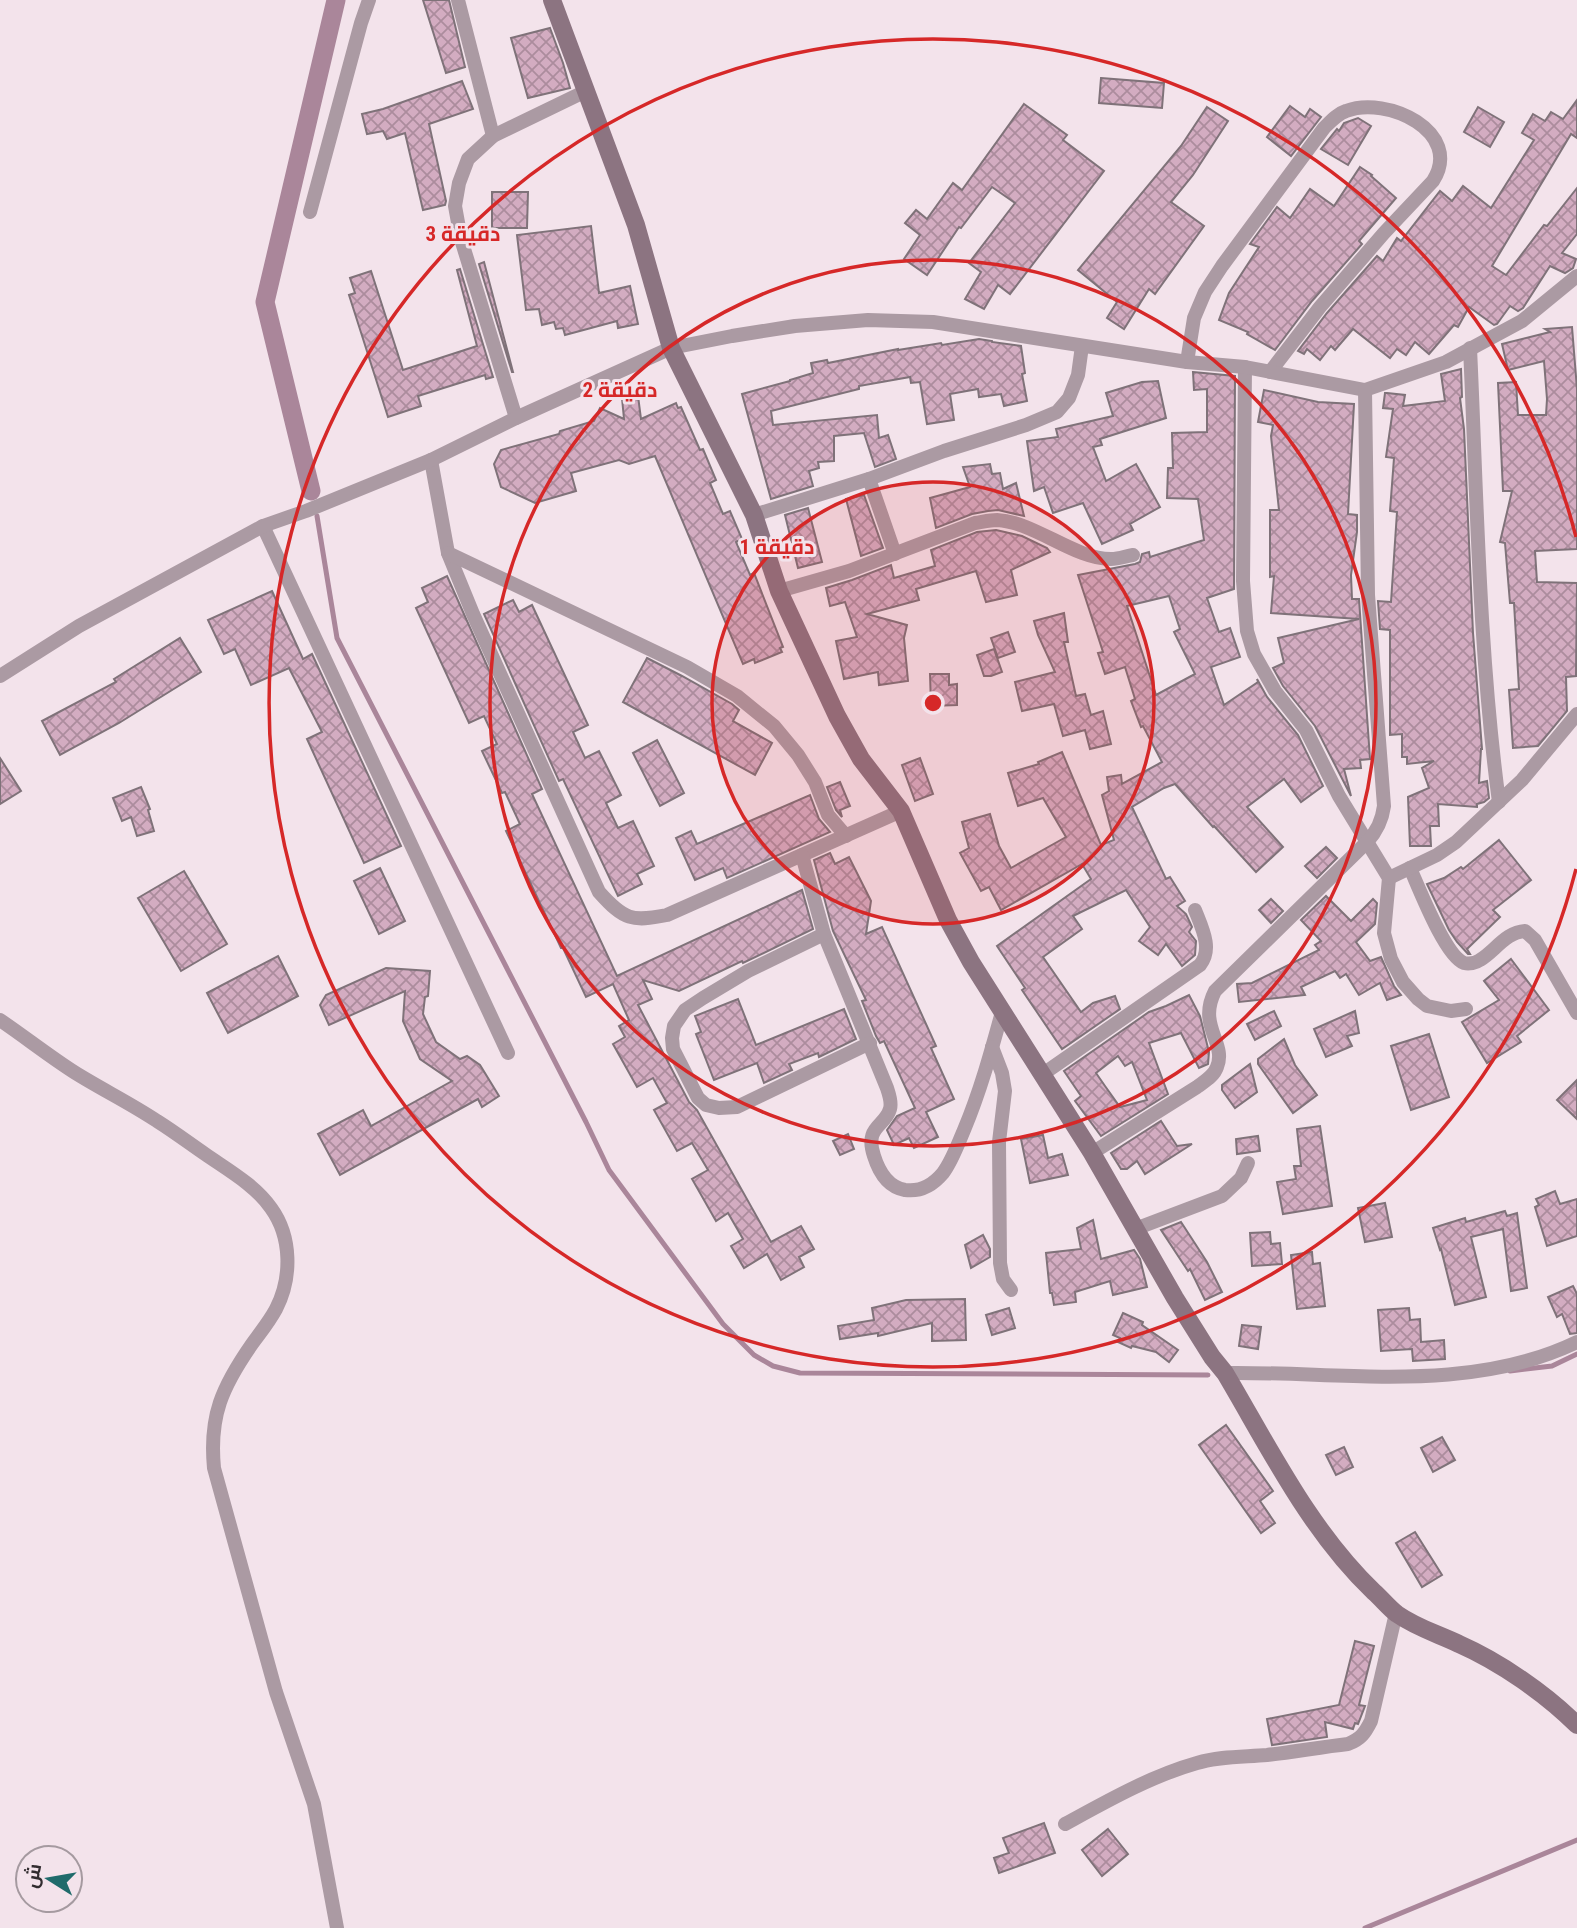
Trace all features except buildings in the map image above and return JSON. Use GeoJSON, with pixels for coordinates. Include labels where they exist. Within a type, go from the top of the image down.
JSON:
{"type":"FeatureCollection","features":[{"type":"Feature","properties":{"kind":"main road"},"geometry":{"type":"LineString","coordinates":[[552,0],[636,225],[671,348],[754,515],[779,591],[837,716],[862,759],[901,811],[948,920],[971,962],[1092,1153],[1212,1357],[1225,1373],[1328,1542],[1351,1570],[1396,1613],[1423,1630],[1460,1644],[1520,1679],[1540,1692],[1577,1725]]}},
{"type":"Feature","properties":{"kind":"street"},"geometry":{"type":"LineString","coordinates":[[310,212],[369,0]]}},
{"type":"Feature","properties":{"kind":"street"},"geometry":{"type":"LineString","coordinates":[[458,0],[494,136]]}},
{"type":"Feature","properties":{"kind":"street"},"geometry":{"type":"LineString","coordinates":[[516,418],[461,239],[455,206],[459,183],[468,159],[494,136],[586,91]]}},
{"type":"Feature","properties":{"kind":"street"},"geometry":{"type":"LineString","coordinates":[[1187,362],[1194,318],[1205,292],[1324,128],[1347,110],[1367,107],[1397,111],[1421,124],[1433,138],[1441,162],[1433,181],[1320,307],[1270,372]]}},
{"type":"Feature","properties":{"kind":"street"},"geometry":{"type":"LineString","coordinates":[[0,676],[79,626],[263,526],[431,460],[516,418],[671,348],[795,326],[868,320],[933,323],[1187,362],[1245,367],[1365,390],[1446,362],[1522,321],[1577,276]]}},
{"type":"Feature","properties":{"kind":"street"},"geometry":{"type":"LineString","coordinates":[[754,515],[869,480],[1057,412],[1069,398],[1078,375],[1082,346]]}},
{"type":"Feature","properties":{"kind":"street"},"geometry":{"type":"LineString","coordinates":[[1470,348],[1491,742],[1499,802]]}},
{"type":"Feature","properties":{"kind":"street"},"geometry":{"type":"LineString","coordinates":[[1245,367],[1243,581],[1247,631],[1254,654],[1275,691],[1306,730],[1339,796],[1389,878],[1384,933],[1391,959],[1403,982],[1427,1006],[1451,1012],[1466,1009]]}},
{"type":"Feature","properties":{"kind":"street"},"geometry":{"type":"LineString","coordinates":[[1092,1153],[1212,1076],[1219,1060],[1208,1014],[1209,1002],[1215,991],[1376,833],[1380,824],[1384,806],[1367,595],[1365,390]]}},
{"type":"Feature","properties":{"kind":"street"},"geometry":{"type":"LineString","coordinates":[[431,460],[448,553],[472,614],[599,892],[612,907],[627,916],[642,920],[667,915],[901,811]]}},
{"type":"Feature","properties":{"kind":"street"},"geometry":{"type":"LineString","coordinates":[[869,480],[895,554]]}},
{"type":"Feature","properties":{"kind":"street"},"geometry":{"type":"LineString","coordinates":[[779,591],[849,571],[975,523],[995,520],[1030,529],[1086,554],[1114,559],[1133,555]]}},
{"type":"Feature","properties":{"kind":"street"},"geometry":{"type":"LineString","coordinates":[[263,526],[508,1053]]}},
{"type":"Feature","properties":{"kind":"street"},"geometry":{"type":"LineString","coordinates":[[448,553],[687,667],[737,696],[774,726],[798,755],[815,782],[828,815],[846,836]]}},
{"type":"Feature","properties":{"kind":"street"},"geometry":{"type":"LineString","coordinates":[[1389,878],[1437,855],[1456,842],[1522,780],[1577,714]]}},
{"type":"Feature","properties":{"kind":"street"},"geometry":{"type":"LineString","coordinates":[[802,855],[824,934],[887,1087],[890,1110],[872,1134],[874,1155],[887,1181],[894,1187],[916,1190],[928,1187],[942,1174],[956,1150],[971,1112],[1002,1012]]}},
{"type":"Feature","properties":{"kind":"street"},"geometry":{"type":"LineString","coordinates":[[1410,868],[1440,934],[1457,958],[1464,963],[1479,961],[1510,935],[1525,932],[1535,940],[1577,1013]]}},
{"type":"Feature","properties":{"kind":"street"},"geometry":{"type":"LineString","coordinates":[[1043,1074],[1200,965],[1205,959],[1207,948],[1195,911]]}},
{"type":"Feature","properties":{"kind":"street"},"geometry":{"type":"LineString","coordinates":[[824,934],[748,971],[685,1010],[674,1026],[673,1049],[698,1098],[706,1105],[719,1108],[737,1107],[870,1043]]}},
{"type":"Feature","properties":{"kind":"street"},"geometry":{"type":"LineString","coordinates":[[0,1020],[74,1072],[158,1121],[256,1190],[272,1209],[283,1232],[288,1269],[284,1289],[276,1309],[236,1367],[213,1429],[212,1446],[218,1481],[276,1692],[314,1804],[337,1928]]}},
{"type":"Feature","properties":{"kind":"street"},"geometry":{"type":"LineString","coordinates":[[992,1048],[1002,1073],[1005,1091],[999,1142],[1000,1263],[1003,1279],[1011,1290]]}},
{"type":"Feature","properties":{"kind":"street"},"geometry":{"type":"LineString","coordinates":[[1135,1229],[1223,1196],[1241,1178],[1248,1163]]}},
{"type":"Feature","properties":{"kind":"street"},"geometry":{"type":"LineString","coordinates":[[1225,1373],[1444,1376],[1492,1370],[1545,1356],[1577,1342]]}},
{"type":"Feature","properties":{"kind":"street"},"geometry":{"type":"LineString","coordinates":[[1065,1824],[1125,1792],[1199,1762],[1348,1744],[1357,1740],[1365,1734],[1371,1721],[1396,1613]]}},
{"type":"Feature","properties":{"kind":"waterway"},"geometry":{"type":"LineString","coordinates":[[311,491],[265,302],[336,0]]}},
{"type":"Feature","properties":{"kind":"waterway"},"geometry":{"type":"LineString","coordinates":[[317,516],[337,638],[609,1170],[723,1324],[754,1355],[773,1366],[800,1373],[1208,1375]]}},
{"type":"Feature","properties":{"kind":"waterway"},"geometry":{"type":"LineString","coordinates":[[1510,1371],[1552,1366],[1577,1354]]}},
{"type":"Feature","properties":{"kind":"waterway"},"geometry":{"type":"LineString","coordinates":[[1365,1928],[1577,1840]]}}]}
